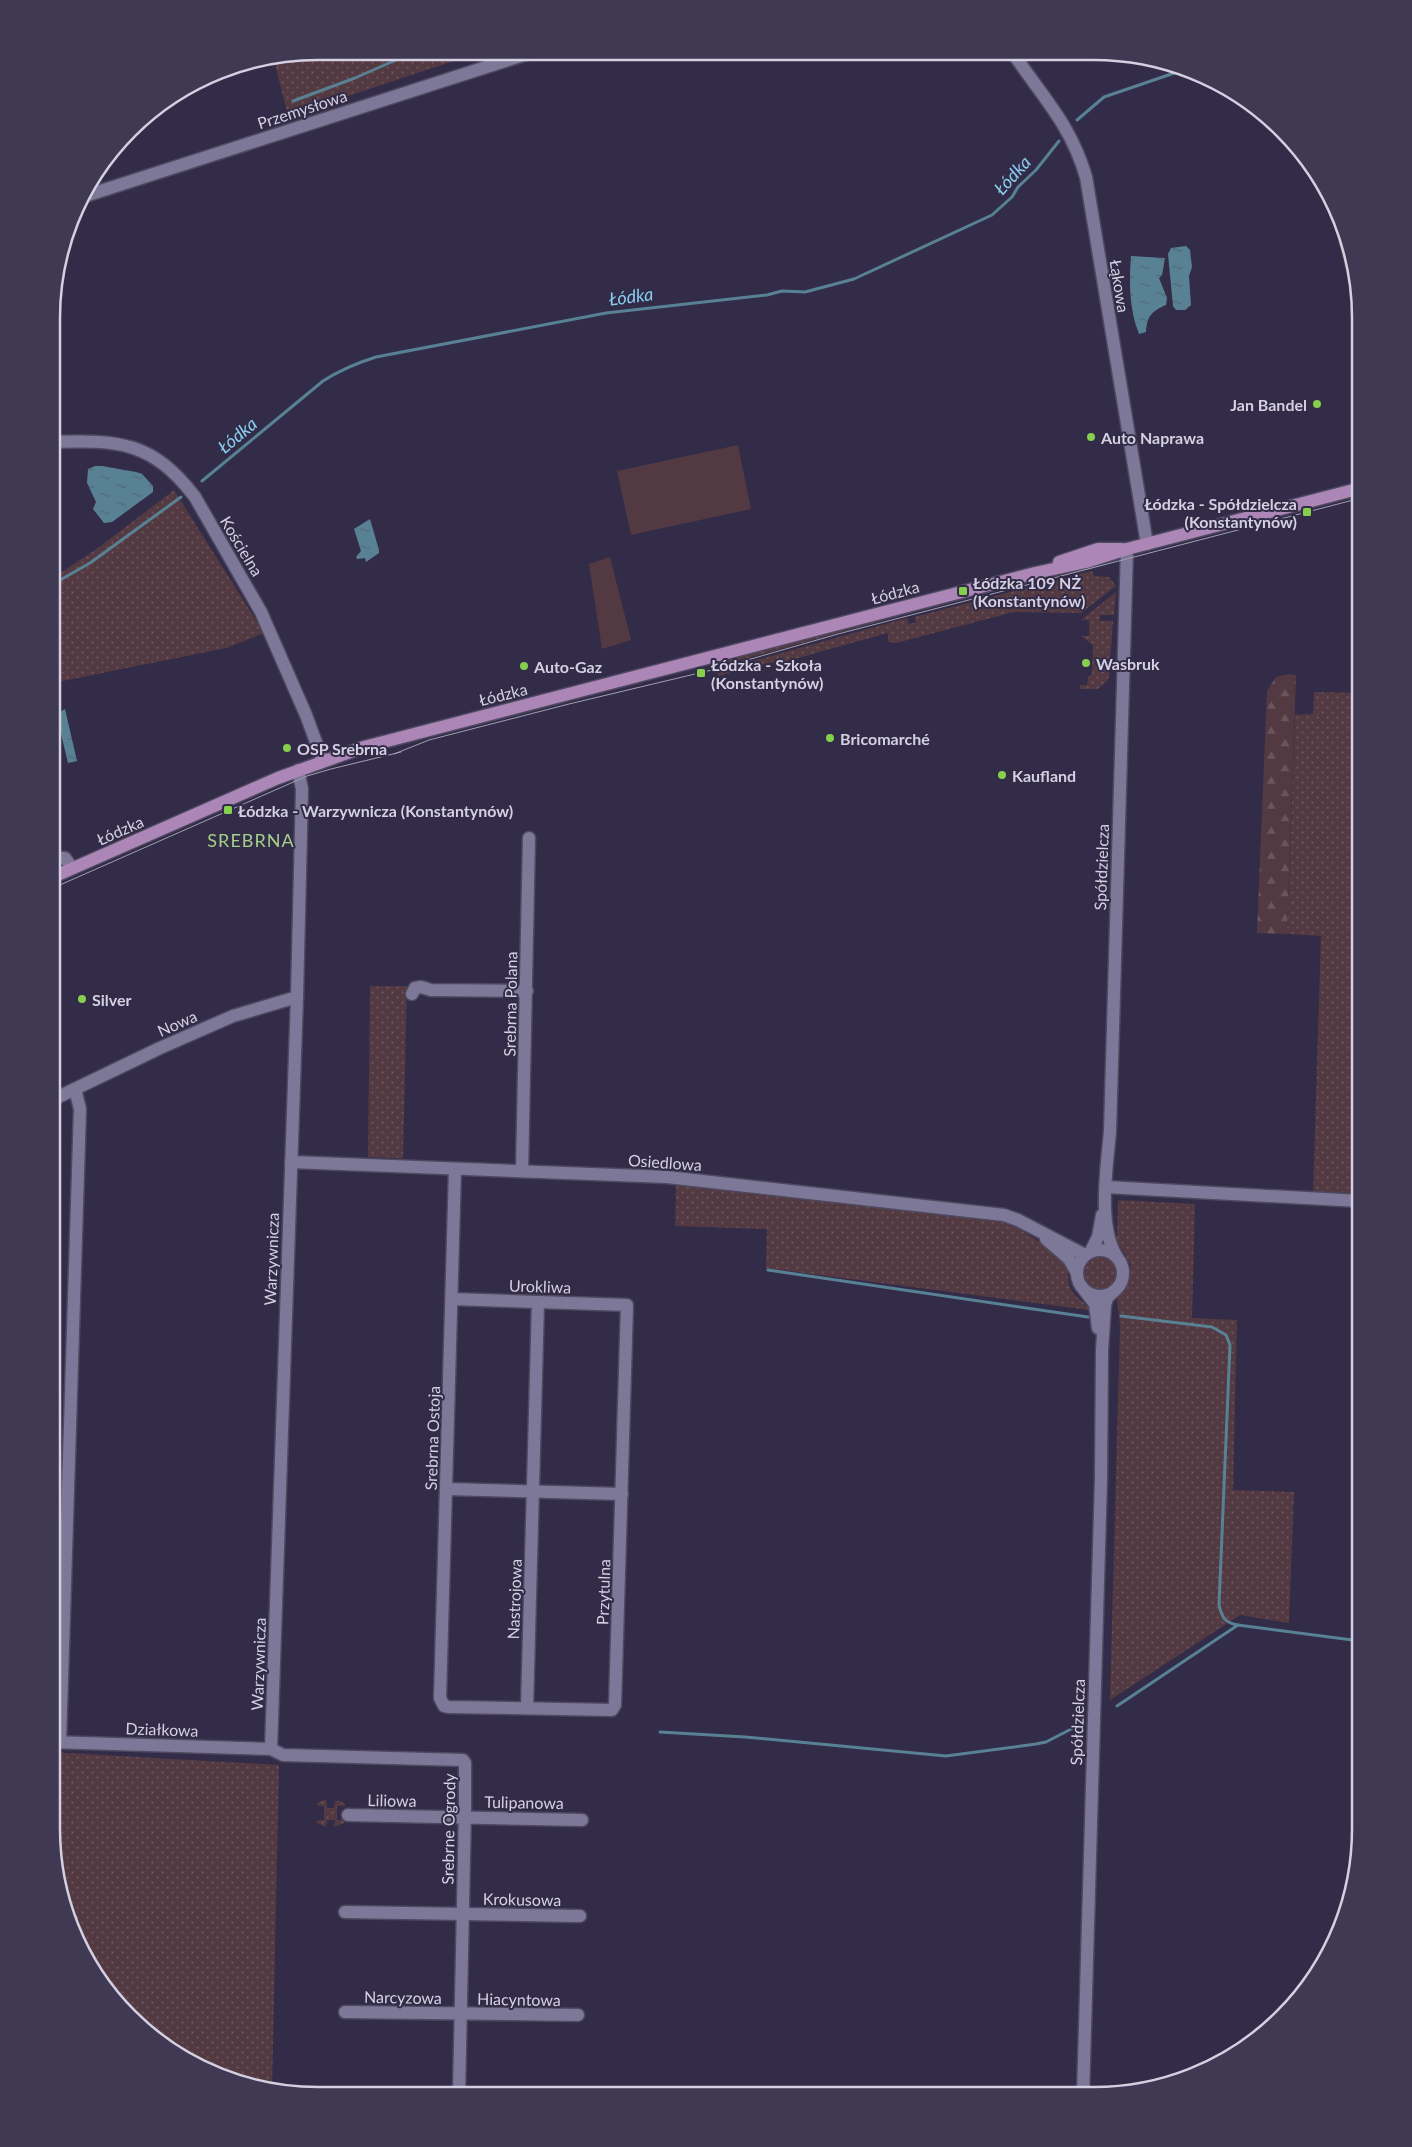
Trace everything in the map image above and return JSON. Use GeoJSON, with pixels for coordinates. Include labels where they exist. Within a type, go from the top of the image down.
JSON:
{"type":"FeatureCollection","features":[{"type":"Feature","properties":{"kind":"main road","name":"Łódzka"},"geometry":{"type":"LineString","coordinates":[[60,874],[298,770],[400,737],[1035,573],[1047,566],[1090,551],[1105,548],[1127,549],[1352,490]]}},
{"type":"Feature","properties":{"kind":"street","name":"Przemysłowa"},"geometry":{"type":"LineString","coordinates":[[93,194],[508,60]]}},
{"type":"Feature","properties":{"kind":"street","name":"Łąkowa"},"geometry":{"type":"LineString","coordinates":[[1018,60],[1065,126],[1079,155],[1086,177],[1147,544]]}},
{"type":"Feature","properties":{"kind":"street","name":"Kościelna"},"geometry":{"type":"LineString","coordinates":[[60,442],[102,441],[134,447],[158,460],[184,483],[195,497],[261,612],[323,761]]}},
{"type":"Feature","properties":{"kind":"street","name":"Spółdzielcza"},"geometry":{"type":"LineString","coordinates":[[1106,1191],[1110,1131],[1127,549]]}},
{"type":"Feature","properties":{"kind":"street","name":"Warzywnicza"},"geometry":{"type":"LineString","coordinates":[[271,1749],[297,997],[302,789],[298,770]]}},
{"type":"Feature","properties":{"kind":"street","name":"Srebrna Polana"},"geometry":{"type":"LineString","coordinates":[[522,1171],[529,838]]}},
{"type":"Feature","properties":{"kind":"street"},"geometry":{"type":"LineString","coordinates":[[60,858],[66,858],[72,868]]}},
{"type":"Feature","properties":{"kind":"street"},"geometry":{"type":"LineString","coordinates":[[412,994],[415,988],[421,987],[431,990],[527,991]]}},
{"type":"Feature","properties":{"kind":"street","name":"Nowa"},"geometry":{"type":"LineString","coordinates":[[60,1097],[160,1048],[232,1016],[297,997]]}},
{"type":"Feature","properties":{"kind":"street"},"geometry":{"type":"LineString","coordinates":[[60,1636],[80,1109],[75,1090]]}},
{"type":"Feature","properties":{"kind":"street","name":"Osiedlowa"},"geometry":{"type":"LineString","coordinates":[[290,1162],[667,1177],[724,1182],[1013,1217],[1069,1246],[1088,1253]]}},
{"type":"Feature","properties":{"kind":"street","name":"Srebrna Ostoja"},"geometry":{"type":"LineString","coordinates":[[444,1706],[440,1698],[455,1169]]}},
{"type":"Feature","properties":{"kind":"street"},"geometry":{"type":"LineString","coordinates":[[1106,1191],[1352,1201]]}},
{"type":"Feature","properties":{"kind":"street"},"geometry":{"type":"LineString","coordinates":[[1102,1350],[1095,1304],[1083,1288],[1077,1273],[1078,1265],[1095,1245],[1106,1191]]}},
{"type":"Feature","properties":{"kind":"street"},"geometry":{"type":"LineString","coordinates":[[1102,1350],[1107,1298],[1120,1283],[1122,1274],[1121,1265],[1110,1247],[1108,1238],[1106,1191]]}},
{"type":"Feature","properties":{"kind":"street","name":"Osiedlowa"},"geometry":{"type":"LineString","coordinates":[[1033,1228],[1069,1259],[1077,1273]]}},
{"type":"Feature","properties":{"kind":"street"},"geometry":{"type":"LineString","coordinates":[[1069,1246],[1088,1242],[1098,1232]]}},
{"type":"Feature","properties":{"kind":"street"},"geometry":{"type":"LineString","coordinates":[[1088,1253],[1103,1250],[1116,1257]]}},
{"type":"Feature","properties":{"kind":"street"},"geometry":{"type":"LineString","coordinates":[[1083,1288],[1096,1295],[1105,1295],[1114,1291]]}},
{"type":"Feature","properties":{"kind":"street","name":"Urokliwa"},"geometry":{"type":"LineString","coordinates":[[452,1299],[626,1305]]}},
{"type":"Feature","properties":{"kind":"street","name":"Nastrojowa"},"geometry":{"type":"LineString","coordinates":[[527,1708],[538,1302]]}},
{"type":"Feature","properties":{"kind":"street","name":"Przytulna"},"geometry":{"type":"LineString","coordinates":[[444,1706],[612,1710],[615,1708],[626,1305]]}},
{"type":"Feature","properties":{"kind":"street","name":"Spółdzielcza"},"geometry":{"type":"LineString","coordinates":[[1083,2087],[1101,1450],[1102,1350]]}},
{"type":"Feature","properties":{"kind":"street"},"geometry":{"type":"LineString","coordinates":[[447,1488],[622,1494]]}},
{"type":"Feature","properties":{"kind":"street","name":"Działkowa"},"geometry":{"type":"LineString","coordinates":[[60,1742],[271,1749]]}},
{"type":"Feature","properties":{"kind":"street","name":"Srebrne Ogrody"},"geometry":{"type":"LineString","coordinates":[[271,1749],[283,1755],[463,1760],[465,1763],[459,2087]]}},
{"type":"Feature","properties":{"kind":"street","name":"Liliowa"},"geometry":{"type":"LineString","coordinates":[[348,1815],[465,1818]]}},
{"type":"Feature","properties":{"kind":"street","name":"Tulipanowa"},"geometry":{"type":"LineString","coordinates":[[465,1818],[582,1820]]}},
{"type":"Feature","properties":{"kind":"street","name":"Krokusowa"},"geometry":{"type":"LineString","coordinates":[[345,1912],[580,1916]]}},
{"type":"Feature","properties":{"kind":"street","name":"Narcyzowa"},"geometry":{"type":"LineString","coordinates":[[345,2012],[460,2014]]}},
{"type":"Feature","properties":{"kind":"street","name":"Hiacyntowa"},"geometry":{"type":"LineString","coordinates":[[460,2014],[578,2016]]}},
{"type":"Feature","properties":{"kind":"green space"},"geometry":{"type":"Polygon","coordinates":[[[318,60],[457,60],[288,116],[275,64],[318,60]]]}},
{"type":"Feature","properties":{"kind":"green space"},"geometry":{"type":"Polygon","coordinates":[[[1336,229],[1347,268],[1350,291],[1336,229]]]}},
{"type":"Feature","properties":{"kind":"green space"},"geometry":{"type":"Polygon","coordinates":[[[738,445],[751,509],[631,535],[617,471],[738,445]]]}},
{"type":"Feature","properties":{"kind":"green space"},"geometry":{"type":"Polygon","coordinates":[[[174,490],[264,633],[226,648],[60,682],[60,573],[98,548],[174,490]]]}},
{"type":"Feature","properties":{"kind":"green space"},"geometry":{"type":"Polygon","coordinates":[[[610,557],[631,640],[602,649],[589,564],[610,557]]]}},
{"type":"Feature","properties":{"kind":"green space"},"geometry":{"type":"Polygon","coordinates":[[[1092,571],[1094,576],[1109,577],[1116,586],[1081,613],[1014,612],[896,643],[888,642],[888,633],[780,663],[778,661],[718,676],[717,671],[907,618],[909,624],[916,622],[914,617],[1092,571]]]}},
{"type":"Feature","properties":{"kind":"green space"},"geometry":{"type":"Polygon","coordinates":[[[1116,592],[1114,615],[1100,615],[1100,621],[1113,621],[1109,677],[1098,689],[1080,689],[1080,685],[1087,685],[1088,677],[1092,674],[1093,645],[1081,636],[1089,636],[1089,620],[1081,620],[1116,592]]]}},
{"type":"Feature","properties":{"kind":"green space"},"geometry":{"type":"Polygon","coordinates":[[[904,612],[906,614],[716,667],[714,661],[904,612]]]}},
{"type":"Feature","properties":{"kind":"green space"},"geometry":{"type":"Polygon","coordinates":[[[1289,674],[1296,675],[1287,934],[1257,933],[1267,691],[1276,677],[1289,674]]]}},
{"type":"Feature","properties":{"kind":"green space"},"geometry":{"type":"Polygon","coordinates":[[[1314,692],[1352,693],[1352,1193],[1313,1192],[1321,936],[1287,934],[1295,715],[1313,714],[1314,692]]]}},
{"type":"Feature","properties":{"kind":"green space"},"geometry":{"type":"Polygon","coordinates":[[[370,986],[407,986],[403,1158],[368,1157],[370,986]]]}},
{"type":"Feature","properties":{"kind":"green space"},"geometry":{"type":"Polygon","coordinates":[[[676,1184],[1009,1222],[1059,1255],[1057,1257],[1067,1265],[1068,1281],[1072,1292],[1089,1310],[766,1268],[767,1229],[675,1226],[676,1184]]]}},
{"type":"Feature","properties":{"kind":"green space"},"geometry":{"type":"Polygon","coordinates":[[[1118,1200],[1195,1204],[1192,1318],[1237,1320],[1233,1490],[1294,1492],[1289,1623],[1240,1615],[1110,1700],[1120,1326],[1117,1299],[1127,1288],[1131,1265],[1117,1241],[1118,1200]]]}},
{"type":"Feature","properties":{"kind":"green space"},"geometry":{"type":"Polygon","coordinates":[[[1100,1257],[1112,1261],[1116,1273],[1112,1285],[1100,1289],[1088,1285],[1084,1273],[1088,1261],[1100,1257]]]}},
{"type":"Feature","properties":{"kind":"green space"},"geometry":{"type":"Polygon","coordinates":[[[60,1753],[279,1765],[272,2083],[235,2073],[204,2060],[161,2034],[124,1999],[95,1958],[74,1912],[62,1862],[60,1753]]]}},
{"type":"Feature","properties":{"kind":"green space"},"geometry":{"type":"Polygon","coordinates":[[[326,1800],[327,1808],[334,1808],[335,1801],[345,1804],[345,1806],[337,1806],[337,1820],[344,1820],[344,1823],[334,1827],[335,1820],[327,1820],[326,1827],[318,1824],[316,1821],[324,1820],[324,1806],[316,1805],[320,1801],[326,1800]]]}},
{"type":"Feature","properties":{"kind":"water"},"geometry":{"type":"Polygon","coordinates":[[[1186,246],[1190,250],[1192,267],[1189,276],[1191,305],[1185,310],[1176,310],[1173,306],[1168,254],[1171,248],[1186,246]]]}},
{"type":"Feature","properties":{"kind":"water"},"geometry":{"type":"Polygon","coordinates":[[[1131,256],[1165,258],[1162,275],[1159,278],[1167,298],[1166,305],[1151,315],[1146,332],[1139,334],[1133,315],[1130,295],[1131,256]]]}},
{"type":"Feature","properties":{"kind":"water"},"geometry":{"type":"Polygon","coordinates":[[[102,466],[142,474],[153,486],[153,492],[112,522],[104,523],[93,509],[96,502],[87,483],[88,469],[102,466]]]}},
{"type":"Feature","properties":{"kind":"water"},"geometry":{"type":"Polygon","coordinates":[[[370,519],[379,553],[366,562],[365,558],[357,559],[356,557],[361,551],[354,529],[370,519]]]}},
{"type":"Feature","properties":{"kind":"water"},"geometry":{"type":"Polygon","coordinates":[[[65,709],[77,761],[68,763],[60,729],[60,712],[65,709]]]}},
{"type":"Feature","properties":{"kind":"waterway"},"geometry":{"type":"LineString","coordinates":[[293,101],[355,78],[396,60]]}},
{"type":"Feature","properties":{"kind":"waterway","name":"Łódka"},"geometry":{"type":"LineString","coordinates":[[1077,120],[1104,97],[1174,73]]}},
{"type":"Feature","properties":{"kind":"waterway","name":"Łódka"},"geometry":{"type":"LineString","coordinates":[[202,481],[323,381],[349,367],[376,357],[606,313],[767,295],[782,291],[805,292],[854,279],[992,215],[1012,197],[1018,187],[1036,170],[1059,141]]}},
{"type":"Feature","properties":{"kind":"waterway","name":"Łódka"},"geometry":{"type":"LineString","coordinates":[[60,580],[90,563],[181,497]]}},
{"type":"Feature","properties":{"kind":"waterway"},"geometry":{"type":"LineString","coordinates":[[768,1270],[1088,1317]]}},
{"type":"Feature","properties":{"kind":"waterway"},"geometry":{"type":"LineString","coordinates":[[1121,1316],[1212,1327],[1226,1335],[1230,1345],[1219,1605],[1225,1619],[1230,1623],[1238,1625]]}},
{"type":"Feature","properties":{"kind":"waterway"},"geometry":{"type":"LineString","coordinates":[[1117,1706],[1238,1625],[1352,1640]]}},
{"type":"Feature","properties":{"kind":"waterway"},"geometry":{"type":"LineString","coordinates":[[660,1732],[745,1737],[946,1756],[1046,1742],[1081,1724]]}},
{"type":"Feature","properties":{"kind":"tram line"},"geometry":{"type":"LineString","coordinates":[[394,754],[429,740],[716,669],[838,634],[1352,500]]}},
{"type":"Feature","properties":{"kind":"tram line"},"geometry":{"type":"LineString","coordinates":[[60,885],[307,776],[401,752]]}},
{"type":"Feature","properties":{"kind":"place","name":"Jan Bandel"},"geometry":{"type":"Point","coordinates":[1317,404]}},
{"type":"Feature","properties":{"kind":"place","name":"Auto Naprawa"},"geometry":{"type":"Point","coordinates":[1091,437]}},
{"type":"Feature","properties":{"kind":"place","name":"Łódzka - Spółdzielcza (Konstantynów)"},"geometry":{"type":"Point","coordinates":[1307,512]}},
{"type":"Feature","properties":{"kind":"place","name":"Łódzka 109 NŻ (Konstantynów)"},"geometry":{"type":"Point","coordinates":[963,591]}},
{"type":"Feature","properties":{"kind":"place","name":"Wasbruk"},"geometry":{"type":"Point","coordinates":[1086,663]}},
{"type":"Feature","properties":{"kind":"place","name":"Auto-Gaz"},"geometry":{"type":"Point","coordinates":[524,666]}},
{"type":"Feature","properties":{"kind":"place","name":"Łódzka - Szkoła (Konstantynów)"},"geometry":{"type":"Point","coordinates":[701,673]}},
{"type":"Feature","properties":{"kind":"place","name":"Bricomarché"},"geometry":{"type":"Point","coordinates":[830,738]}},
{"type":"Feature","properties":{"kind":"place","name":"OSP Srebrna"},"geometry":{"type":"Point","coordinates":[287,748]}},
{"type":"Feature","properties":{"kind":"place","name":"Kaufland"},"geometry":{"type":"Point","coordinates":[1002,775]}},
{"type":"Feature","properties":{"kind":"place","name":"Łódzka - Warzywnicza (Konstantynów)"},"geometry":{"type":"Point","coordinates":[228,810]}},
{"type":"Feature","properties":{"kind":"place","name":"Silver"},"geometry":{"type":"Point","coordinates":[82,999]}},
{"type":"Feature","properties":{"kind":"district","name":"SREBRNA"},"geometry":{"type":"Point","coordinates":[251,840]}}]}
